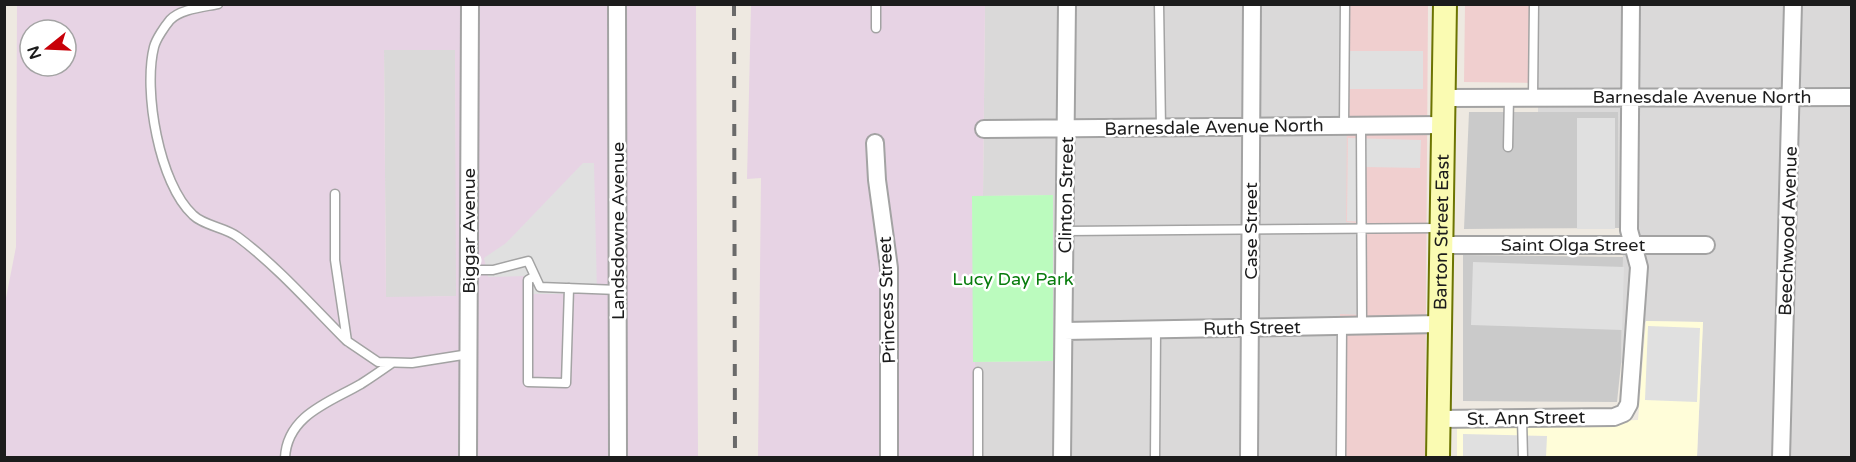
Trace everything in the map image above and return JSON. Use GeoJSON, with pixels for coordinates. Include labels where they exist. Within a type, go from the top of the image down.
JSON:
{"type":"FeatureCollection","features":[{"type":"Feature","properties":{"kind":"main road","name":"Barton Street East"},"geometry":{"type":"LineString","coordinates":[[1438,458],[1445,4]]}},
{"type":"Feature","properties":{"kind":"street","name":"Biggar Avenue"},"geometry":{"type":"LineString","coordinates":[[468,458],[470,4]]}},
{"type":"Feature","properties":{"kind":"street","name":"Landsdowne Avenue"},"geometry":{"type":"LineString","coordinates":[[617,4],[618,458]]}},
{"type":"Feature","properties":{"kind":"street","name":"Clinton Street"},"geometry":{"type":"LineString","coordinates":[[1062,458],[1067,4]]}},
{"type":"Feature","properties":{"kind":"street","name":"Case Street"},"geometry":{"type":"LineString","coordinates":[[1249,458],[1252,4]]}},
{"type":"Feature","properties":{"kind":"street"},"geometry":{"type":"LineString","coordinates":[[1631,4],[1629,230],[1633,245]]}},
{"type":"Feature","properties":{"kind":"street","name":"Beechwood Avenue"},"geometry":{"type":"LineString","coordinates":[[1781,458],[1793,4]]}},
{"type":"Feature","properties":{"kind":"street","name":"Barnesdale Avenue North"},"geometry":{"type":"LineString","coordinates":[[1444,98],[1851,97]]}},
{"type":"Feature","properties":{"kind":"street","name":"Barnesdale Avenue North"},"geometry":{"type":"LineString","coordinates":[[984,129],[1161,129],[1443,124]]}},
{"type":"Feature","properties":{"kind":"street","name":"Princess Street"},"geometry":{"type":"LineString","coordinates":[[875,143],[877,180],[889,268],[889,458]]}},
{"type":"Feature","properties":{"kind":"street","name":"Saint Olga Street"},"geometry":{"type":"LineString","coordinates":[[1441,236],[1633,245],[1706,245]]}},
{"type":"Feature","properties":{"kind":"street","name":"St. Ann Street"},"geometry":{"type":"LineString","coordinates":[[1439,419],[1614,417],[1624,413],[1629,404],[1639,267],[1633,245]]}},
{"type":"Feature","properties":{"kind":"street","name":"Ruth Street"},"geometry":{"type":"LineString","coordinates":[[1064,331],[1440,324]]}},
{"type":"Feature","properties":{"kind":"lane"},"geometry":{"type":"LineString","coordinates":[[218,4],[196,8],[172,18],[154,45],[148,81],[160,155],[171,188],[193,217],[236,235],[274,267],[347,341],[378,362],[412,363],[469,354]]}},
{"type":"Feature","properties":{"kind":"lane"},"geometry":{"type":"LineString","coordinates":[[876,4],[876,28]]}},
{"type":"Feature","properties":{"kind":"lane"},"geometry":{"type":"LineString","coordinates":[[1159,4],[1161,129]]}},
{"type":"Feature","properties":{"kind":"lane"},"geometry":{"type":"LineString","coordinates":[[1345,4],[1361,228],[1362,327]]}},
{"type":"Feature","properties":{"kind":"lane"},"geometry":{"type":"LineString","coordinates":[[1533,96],[1534,4]]}},
{"type":"Feature","properties":{"kind":"lane"},"geometry":{"type":"LineString","coordinates":[[1508,147],[1509,97]]}},
{"type":"Feature","properties":{"kind":"lane"},"geometry":{"type":"LineString","coordinates":[[335,194],[335,260],[347,341]]}},
{"type":"Feature","properties":{"kind":"lane"},"geometry":{"type":"LineString","coordinates":[[1066,231],[1361,228],[1441,236]]}},
{"type":"Feature","properties":{"kind":"lane"},"geometry":{"type":"LineString","coordinates":[[470,270],[493,270],[528,261],[540,287],[618,290]]}},
{"type":"Feature","properties":{"kind":"lane"},"geometry":{"type":"LineString","coordinates":[[535,276],[528,280],[528,382],[566,383],[569,288]]}},
{"type":"Feature","properties":{"kind":"lane"},"geometry":{"type":"LineString","coordinates":[[1341,458],[1342,327]]}},
{"type":"Feature","properties":{"kind":"lane"},"geometry":{"type":"LineString","coordinates":[[1155,458],[1156,330]]}},
{"type":"Feature","properties":{"kind":"lane"},"geometry":{"type":"LineString","coordinates":[[285,458],[286,446],[297,425],[309,412],[393,363]]}},
{"type":"Feature","properties":{"kind":"lane"},"geometry":{"type":"LineString","coordinates":[[978,372],[978,458]]}},
{"type":"Feature","properties":{"kind":"lane"},"geometry":{"type":"LineString","coordinates":[[1522,418],[1523,458]]}},
{"type":"Feature","properties":{"kind":"shaded area"},"geometry":{"type":"Polygon","coordinates":[[[17,5],[696,5],[698,457],[5,458],[5,303],[16,247],[17,5]],[[384,50],[386,297],[456,296],[455,50],[384,50]]]}},
{"type":"Feature","properties":{"kind":"shaded area"},"geometry":{"type":"Polygon","coordinates":[[[751,5],[985,5],[983,196],[972,197],[977,457],[758,457],[761,178],[747,179],[751,5]]]}},
{"type":"Feature","properties":{"kind":"shaded area"},"geometry":{"type":"Polygon","coordinates":[[[985,5],[1348,5],[1347,222],[1365,224],[1363,315],[1340,315],[1340,457],[977,457],[973,362],[1053,361],[1053,195],[983,196],[985,5]]]}},
{"type":"Feature","properties":{"kind":"shaded area"},"geometry":{"type":"Polygon","coordinates":[[[1348,5],[1428,5],[1425,457],[1340,457],[1340,314],[1363,315],[1364,224],[1346,222],[1348,5]]]}},
{"type":"Feature","properties":{"kind":"shaded area"},"geometry":{"type":"Polygon","coordinates":[[[1465,5],[1538,5],[1538,83],[1464,82],[1465,5]]]}},
{"type":"Feature","properties":{"kind":"shaded area"},"geometry":{"type":"Polygon","coordinates":[[[1538,5],[1851,5],[1851,457],[1697,457],[1703,322],[1646,321],[1621,364],[1623,257],[1619,228],[1618,112],[1538,112],[1538,5]]]}},
{"type":"Feature","properties":{"kind":"shaded area"},"geometry":{"type":"Polygon","coordinates":[[[455,49],[457,296],[386,298],[384,50],[455,49]]]}},
{"type":"Feature","properties":{"kind":"shaded area"},"geometry":{"type":"Polygon","coordinates":[[[1349,51],[1423,51],[1423,89],[1350,89],[1349,51]]]}},
{"type":"Feature","properties":{"kind":"shaded area"},"geometry":{"type":"Polygon","coordinates":[[[1469,112],[1618,112],[1619,228],[1464,229],[1469,112]]]}},
{"type":"Feature","properties":{"kind":"shaded area"},"geometry":{"type":"Polygon","coordinates":[[[1577,118],[1615,118],[1615,229],[1577,229],[1577,118]]]}},
{"type":"Feature","properties":{"kind":"shaded area"},"geometry":{"type":"Polygon","coordinates":[[[1348,138],[1421,140],[1420,168],[1366,167],[1364,222],[1347,221],[1348,138]]]}},
{"type":"Feature","properties":{"kind":"shaded area"},"geometry":{"type":"Polygon","coordinates":[[[583,163],[594,163],[597,294],[525,294],[524,276],[488,277],[484,258],[506,243],[583,163]]]}},
{"type":"Feature","properties":{"kind":"shaded area"},"geometry":{"type":"Polygon","coordinates":[[[1463,255],[1623,257],[1621,364],[1617,402],[1463,401],[1463,255]]]}},
{"type":"Feature","properties":{"kind":"shaded area"},"geometry":{"type":"Polygon","coordinates":[[[1473,262],[1624,267],[1622,330],[1471,325],[1473,262]]]}},
{"type":"Feature","properties":{"kind":"shaded area"},"geometry":{"type":"Polygon","coordinates":[[[1646,321],[1703,322],[1697,457],[1457,457],[1457,426],[1638,420],[1646,321]]]}},
{"type":"Feature","properties":{"kind":"shaded area"},"geometry":{"type":"Polygon","coordinates":[[[1648,326],[1700,328],[1697,402],[1645,400],[1648,326]]]}},
{"type":"Feature","properties":{"kind":"shaded area"},"geometry":{"type":"Polygon","coordinates":[[[1463,434],[1547,436],[1546,457],[1463,458],[1463,434]]]}},
{"type":"Feature","properties":{"kind":"green space","name":"Lucy Day Park"},"geometry":{"type":"Polygon","coordinates":[[[1053,195],[1053,361],[973,362],[972,196],[1053,195]]]}},
{"type":"Feature","properties":{"kind":"railway"},"geometry":{"type":"LineString","coordinates":[[734,4],[735,458]]}}]}
